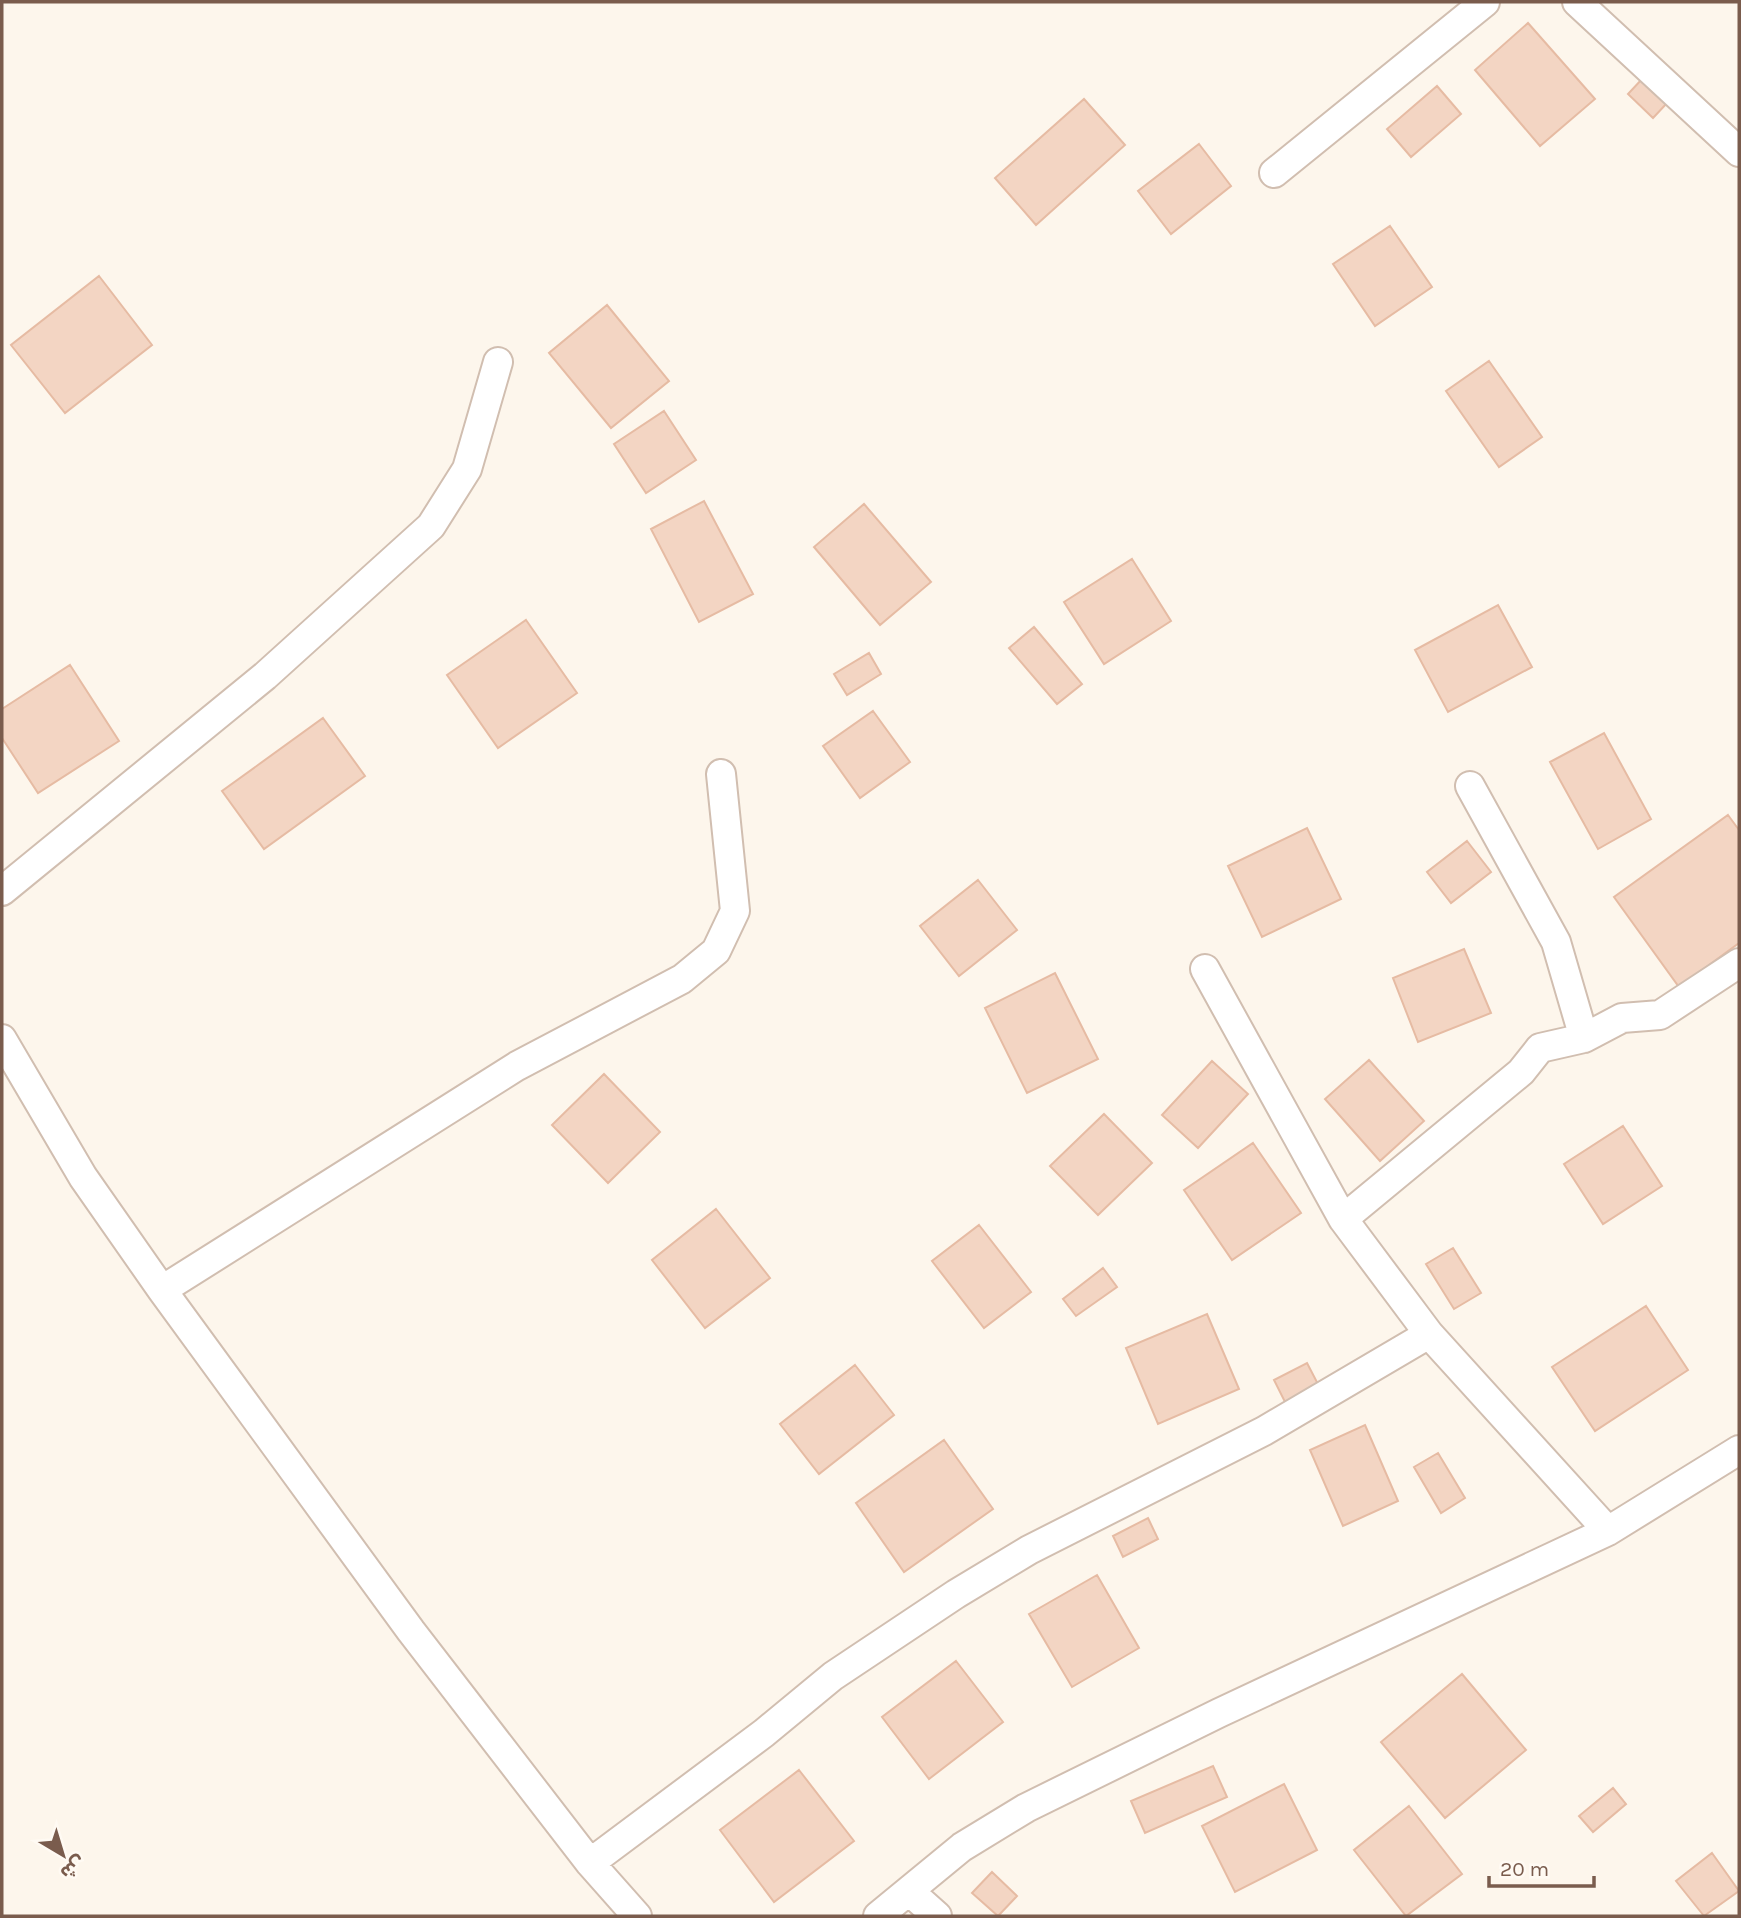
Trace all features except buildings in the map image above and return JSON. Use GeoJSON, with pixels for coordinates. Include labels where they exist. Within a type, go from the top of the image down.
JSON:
{"type":"FeatureCollection","features":[{"type":"Feature","properties":{"kind":"street"},"geometry":{"type":"LineString","coordinates":[[1274,173],[1485,2]]}},
{"type":"Feature","properties":{"kind":"street"},"geometry":{"type":"LineString","coordinates":[[1577,2],[1739,152]]}},
{"type":"Feature","properties":{"kind":"street"},"geometry":{"type":"LineString","coordinates":[[2,891],[265,676],[431,526],[467,470],[498,362]]}},
{"type":"Feature","properties":{"kind":"street"},"geometry":{"type":"LineString","coordinates":[[162,1290],[517,1066],[682,979],[716,951],[735,911],[721,774]]}},
{"type":"Feature","properties":{"kind":"street"},"geometry":{"type":"LineString","coordinates":[[1470,786],[1556,942],[1584,1038]]}},
{"type":"Feature","properties":{"kind":"street"},"geometry":{"type":"LineString","coordinates":[[1343,1219],[1521,1072],[1540,1048],[1584,1038],[1622,1018],[1660,1015],[1739,963]]}},
{"type":"Feature","properties":{"kind":"street"},"geometry":{"type":"LineString","coordinates":[[1205,970],[1343,1219],[1429,1334],[1608,1531]]}},
{"type":"Feature","properties":{"kind":"street"},"geometry":{"type":"LineString","coordinates":[[2,1039],[83,1177],[162,1290],[411,1631],[590,1863],[637,1916]]}},
{"type":"Feature","properties":{"kind":"street"},"geometry":{"type":"LineString","coordinates":[[590,1863],[764,1734],[834,1676],[956,1594],[1029,1550],[1264,1431],[1429,1334]]}},
{"type":"Feature","properties":{"kind":"street"},"geometry":{"type":"LineString","coordinates":[[878,1916],[962,1847],[1085,1777],[1608,1531],[1739,1450]]}},
{"type":"Feature","properties":{"kind":"street"},"geometry":{"type":"LineString","coordinates":[[909,1891],[937,1916]]}}]}
